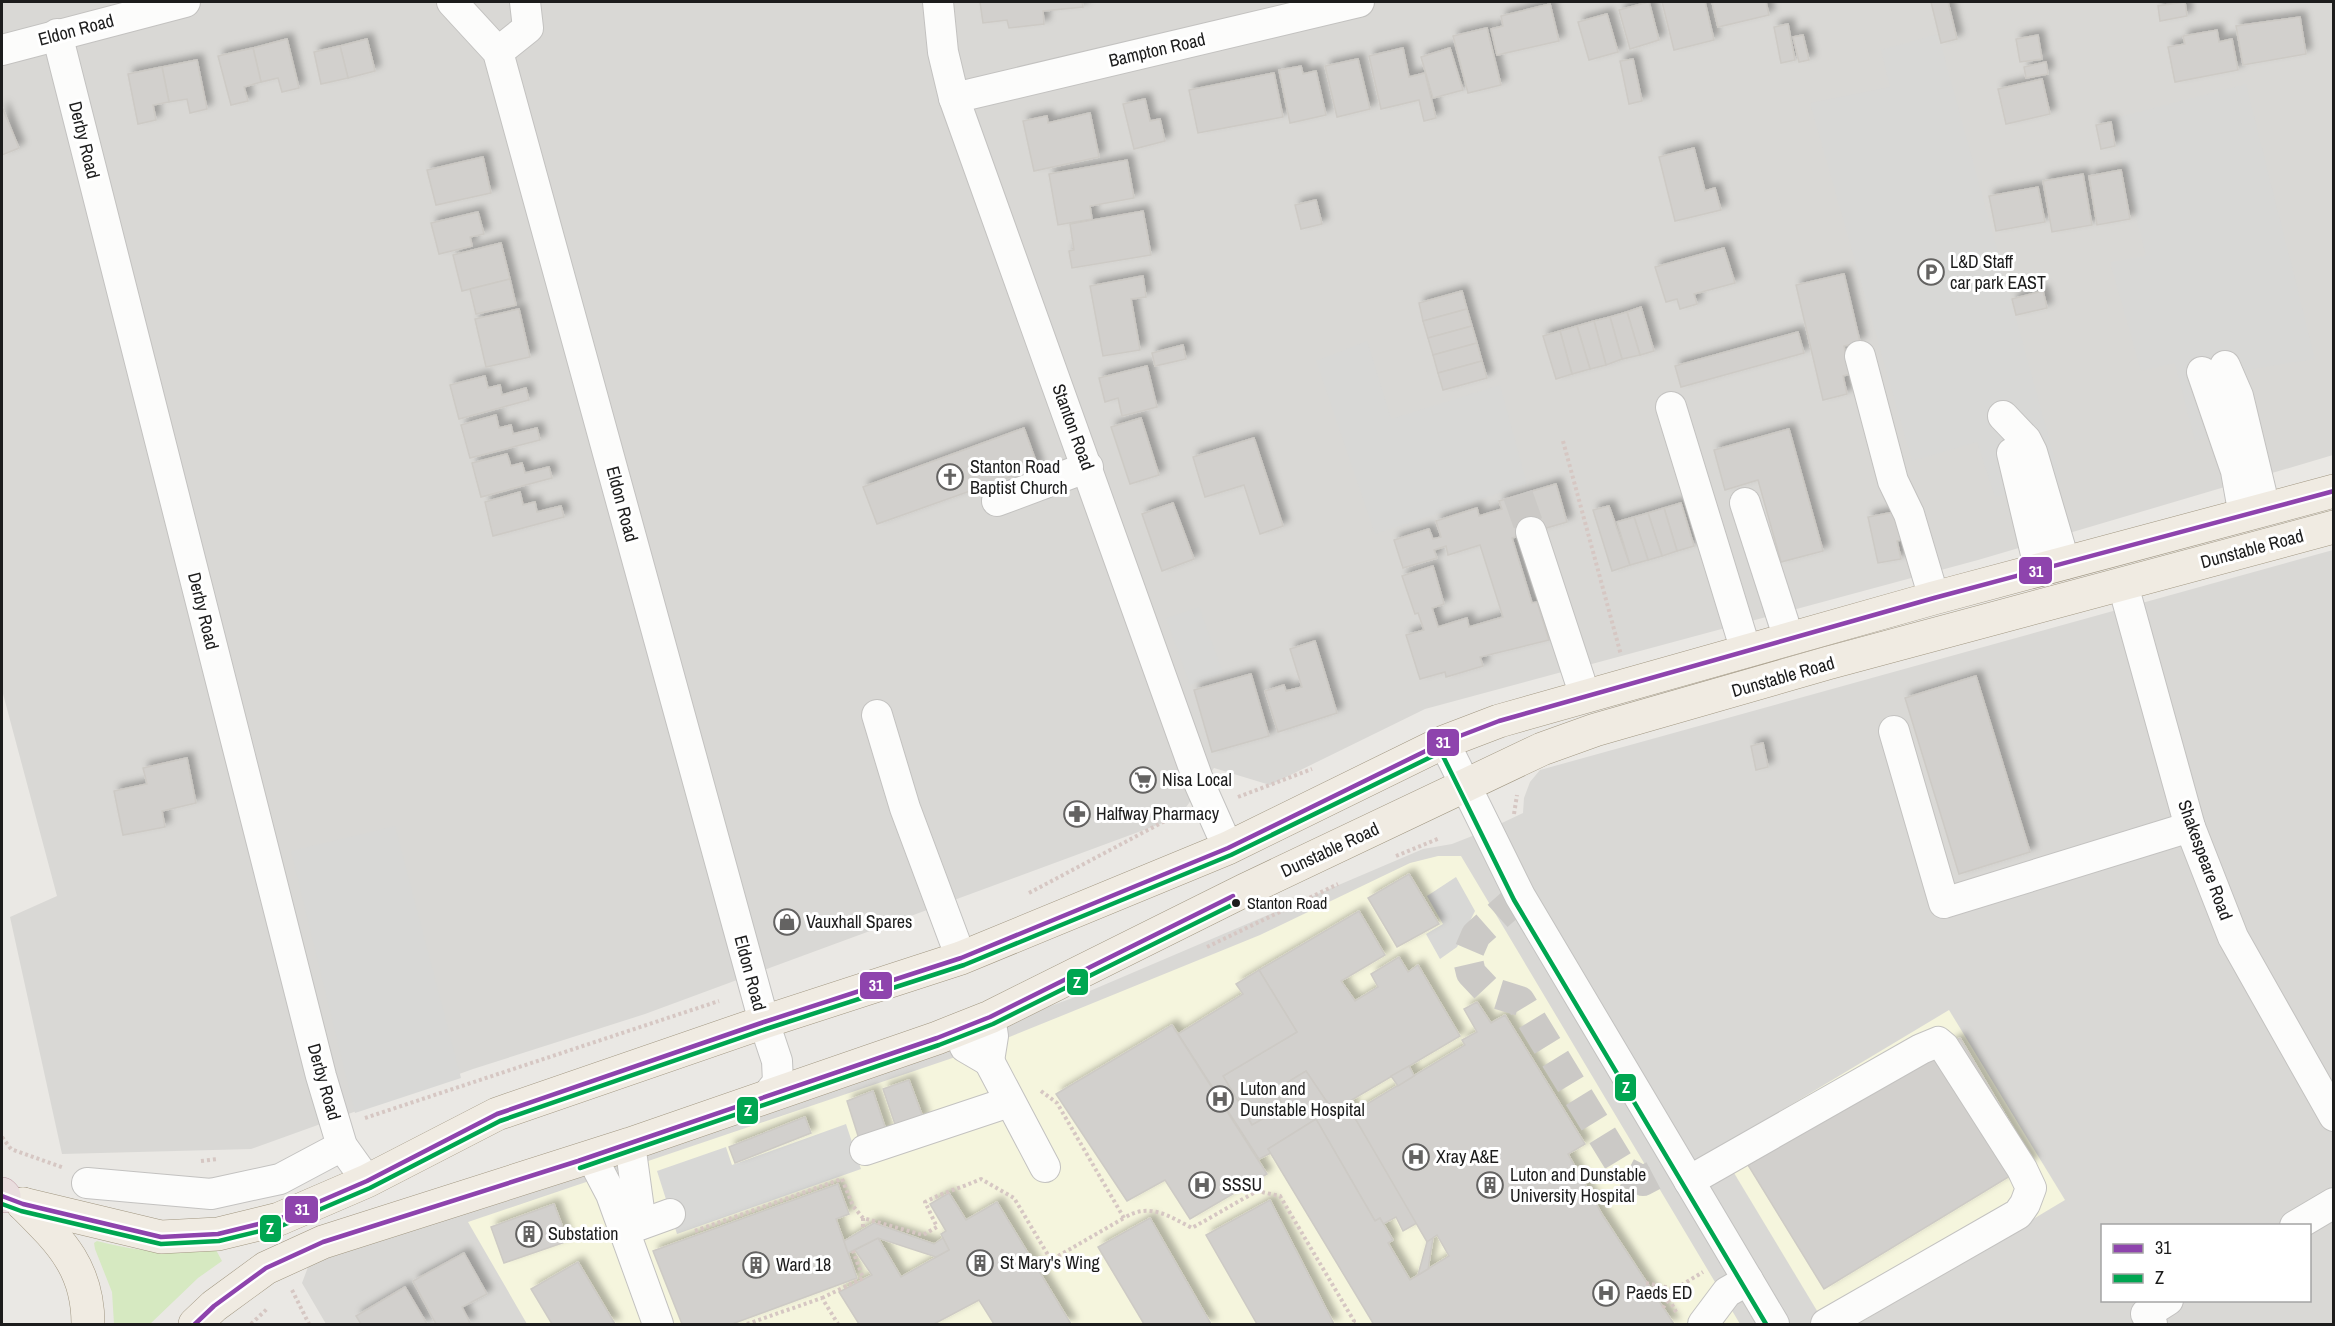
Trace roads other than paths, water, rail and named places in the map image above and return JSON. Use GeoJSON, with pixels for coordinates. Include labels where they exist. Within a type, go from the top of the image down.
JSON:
{"type":"FeatureCollection","features":[{"type":"Feature","properties":{"kind":"main road","name":"Dunstable Road"},"geometry":{"type":"LineString","coordinates":[[7,1197],[161,1237],[218,1234],[279,1219],[367,1181],[497,1114],[764,1022],[961,958],[1227,848],[1444,742],[1499,721],[1935,598],[2334,491]]}},
{"type":"Feature","properties":{"kind":"main road","name":"Dunstable Road"},"geometry":{"type":"LineString","coordinates":[[204,1315],[266,1268],[322,1242],[630,1144],[990,1017],[1245,890],[1542,749],[1595,730],[1828,663],[2334,527]]}},
{"type":"Feature","properties":{"kind":"main road"},"geometry":{"type":"LineString","coordinates":[[7,1197],[55,1236],[74,1261],[84,1284],[88,1305],[88,1324]]}},
{"type":"Feature","properties":{"kind":"street","name":"Eldon Road"},"geometry":{"type":"LineString","coordinates":[[2,50],[185,2]]}},
{"type":"Feature","properties":{"kind":"street","name":"Eldon Road"},"geometry":{"type":"LineString","coordinates":[[452,2],[498,52],[764,1022],[777,1061],[778,1082],[766,1097]]}},
{"type":"Feature","properties":{"kind":"street"},"geometry":{"type":"LineString","coordinates":[[498,52],[528,28],[525,2]]}},
{"type":"Feature","properties":{"kind":"street","name":"Stanton Road"},"geometry":{"type":"LineString","coordinates":[[938,2],[943,51],[954,98],[1200,785],[1227,848]]}},
{"type":"Feature","properties":{"kind":"street","name":"Bampton Road"},"geometry":{"type":"LineString","coordinates":[[954,98],[1359,2]]}},
{"type":"Feature","properties":{"kind":"street","name":"Derby Road"},"geometry":{"type":"LineString","coordinates":[[57,34],[315,1054],[342,1146],[367,1181]]}},
{"type":"Feature","properties":{"kind":"street"},"geometry":{"type":"LineString","coordinates":[[1860,356],[1893,481],[1909,514],[1935,598]]}},
{"type":"Feature","properties":{"kind":"street"},"geometry":{"type":"LineString","coordinates":[[2214,369],[2236,471],[2255,513]]}},
{"type":"Feature","properties":{"kind":"street"},"geometry":{"type":"LineString","coordinates":[[1671,407],[1746,651]]}},
{"type":"Feature","properties":{"kind":"street"},"geometry":{"type":"LineString","coordinates":[[997,501],[1088,467]]}},
{"type":"Feature","properties":{"kind":"street"},"geometry":{"type":"LineString","coordinates":[[1745,503],[1789,639]]}},
{"type":"Feature","properties":{"kind":"street"},"geometry":{"type":"LineString","coordinates":[[1531,532],[1585,696]]}},
{"type":"Feature","properties":{"kind":"street","name":"Shakespeare Road"},"geometry":{"type":"LineString","coordinates":[[2123,585],[2190,827],[2233,937],[2334,1116]]}},
{"type":"Feature","properties":{"kind":"street"},"geometry":{"type":"LineString","coordinates":[[878,715],[905,808],[961,958]]}},
{"type":"Feature","properties":{"kind":"street"},"geometry":{"type":"LineString","coordinates":[[1894,731],[1944,903],[2190,827]]}},
{"type":"Feature","properties":{"kind":"street"},"geometry":{"type":"LineString","coordinates":[[1444,742],[1467,785],[1485,831],[1520,896],[1774,1324]]}},
{"type":"Feature","properties":{"kind":"street"},"geometry":{"type":"LineString","coordinates":[[989,1061],[993,1036],[990,1017]]}},
{"type":"Feature","properties":{"kind":"street"},"geometry":{"type":"LineString","coordinates":[[958,1029],[965,1047],[989,1061],[1045,1167]]}},
{"type":"Feature","properties":{"kind":"street"},"geometry":{"type":"LineString","coordinates":[[1689,1181],[1921,1049],[1938,1042],[1944,1047],[2022,1169],[2031,1188],[2030,1195],[2018,1214],[1988,1234],[1826,1324]]}},
{"type":"Feature","properties":{"kind":"street"},"geometry":{"type":"LineString","coordinates":[[865,1150],[1009,1102]]}},
{"type":"Feature","properties":{"kind":"street"},"geometry":{"type":"LineString","coordinates":[[630,1144],[632,1227],[658,1324]]}},
{"type":"Feature","properties":{"kind":"street"},"geometry":{"type":"LineString","coordinates":[[87,1183],[210,1194],[280,1179],[342,1146]]}},
{"type":"Feature","properties":{"kind":"street"},"geometry":{"type":"LineString","coordinates":[[585,1159],[632,1227]]}},
{"type":"Feature","properties":{"kind":"street"},"geometry":{"type":"LineString","coordinates":[[2298,1224],[2334,1203]]}},
{"type":"Feature","properties":{"kind":"street"},"geometry":{"type":"LineString","coordinates":[[632,1227],[679,1224]]}},
{"type":"Feature","properties":{"kind":"street"},"geometry":{"type":"LineString","coordinates":[[1703,1324],[1727,1292],[1748,1280]]}},
{"type":"Feature","properties":{"kind":"street"},"geometry":{"type":"LineString","coordinates":[[2152,1324],[2146,1314],[2165,1302]]}},
{"type":"Feature","properties":{"kind":"tunnel"},"geometry":{"type":"LineString","coordinates":[[1518,495],[1531,532]]}},
{"type":"Feature","properties":{"kind":"tunnel"},"geometry":{"type":"LineString","coordinates":[[1520,896],[1476,935],[1467,956],[1471,973],[1488,991],[1520,1001],[1624,1171],[1643,1181],[1679,1162]]}},
{"type":"Feature","properties":{"kind":"place","name":"L&D Staff car park EAST"},"geometry":{"type":"Point","coordinates":[1931,272]}},
{"type":"Feature","properties":{"kind":"place","name":"Stanton Road Baptist Church"},"geometry":{"type":"Point","coordinates":[950,477]}},
{"type":"Feature","properties":{"kind":"place","name":"Nisa Local"},"geometry":{"type":"Point","coordinates":[1143,780]}},
{"type":"Feature","properties":{"kind":"place","name":"Halfway Pharmacy"},"geometry":{"type":"Point","coordinates":[1077,814]}},
{"type":"Feature","properties":{"kind":"place","name":"Stanton Road"},"geometry":{"type":"Point","coordinates":[1236,903]}},
{"type":"Feature","properties":{"kind":"place","name":"Vauxhall Spares"},"geometry":{"type":"Point","coordinates":[787,922]}},
{"type":"Feature","properties":{"kind":"place","name":"Luton and Dunstable Hospital"},"geometry":{"type":"Point","coordinates":[1220,1099]}},
{"type":"Feature","properties":{"kind":"place","name":"Xray A&E"},"geometry":{"type":"Point","coordinates":[1416,1157]}},
{"type":"Feature","properties":{"kind":"place","name":"SSSU"},"geometry":{"type":"Point","coordinates":[1202,1185]}},
{"type":"Feature","properties":{"kind":"place","name":"Luton and Dunstable University Hospital"},"geometry":{"type":"Point","coordinates":[1490,1185]}},
{"type":"Feature","properties":{"kind":"place","name":"Substation"},"geometry":{"type":"Point","coordinates":[529,1234]}},
{"type":"Feature","properties":{"kind":"place","name":"St Mary's Wing"},"geometry":{"type":"Point","coordinates":[980,1263]}},
{"type":"Feature","properties":{"kind":"place","name":"Ward 18"},"geometry":{"type":"Point","coordinates":[756,1265]}},
{"type":"Feature","properties":{"kind":"place","name":"Paeds ED"},"geometry":{"type":"Point","coordinates":[1606,1293]}}]}
